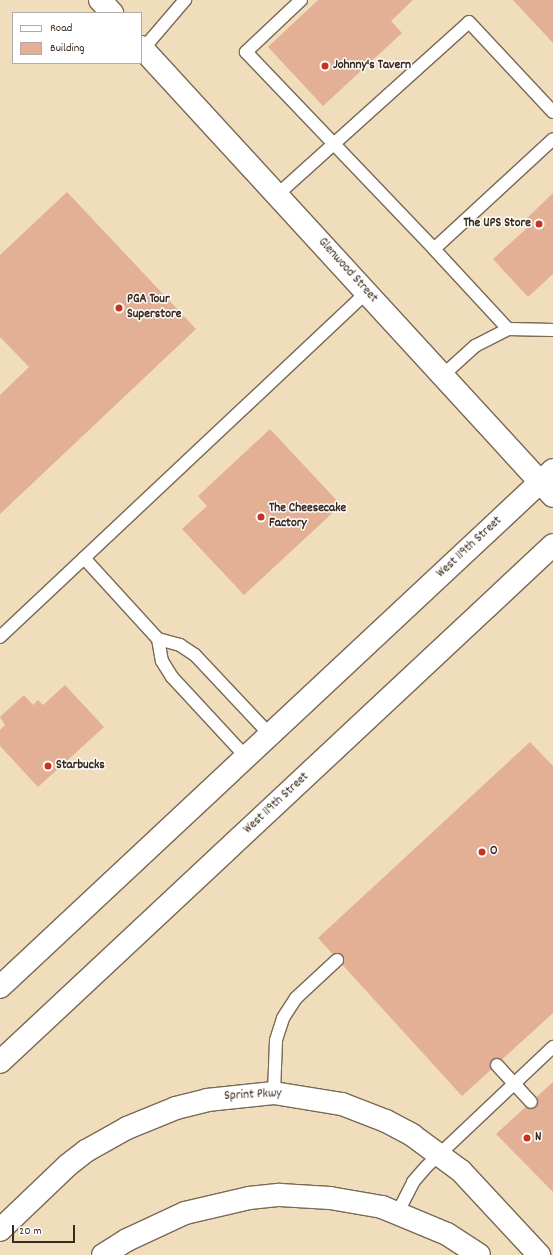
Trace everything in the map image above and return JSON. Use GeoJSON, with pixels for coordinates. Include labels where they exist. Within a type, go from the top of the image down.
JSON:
{"type":"FeatureCollection","features":[{"type":"Feature","properties":{"kind":"street"},"geometry":{"type":"LineString","coordinates":[[100,0],[111,12]]}},
{"type":"Feature","properties":{"kind":"street","name":"Glenwood Street"},"geometry":{"type":"LineString","coordinates":[[142,48],[442,376],[549,482]]}},
{"type":"Feature","properties":{"kind":"street","name":"West 119th Street"},"geometry":{"type":"LineString","coordinates":[[0,987],[270,735],[549,482]]}},
{"type":"Feature","properties":{"kind":"street","name":"West 119th Street"},"geometry":{"type":"LineString","coordinates":[[0,1062],[553,545]]}},
{"type":"Feature","properties":{"kind":"street","name":"Sprint Pkwy"},"geometry":{"type":"LineString","coordinates":[[0,1230],[74,1161],[126,1128],[176,1108],[207,1100],[274,1093],[322,1099],[363,1111],[412,1135],[471,1180],[540,1255]]}},
{"type":"Feature","properties":{"kind":"street"},"geometry":{"type":"LineString","coordinates":[[103,1255],[127,1240],[186,1213],[249,1198],[280,1195],[330,1198],[398,1212],[447,1234],[479,1255]]}},
{"type":"Feature","properties":{"kind":"lane"},"geometry":{"type":"LineString","coordinates":[[142,48],[185,0]]}},
{"type":"Feature","properties":{"kind":"lane"},"geometry":{"type":"LineString","coordinates":[[302,0],[246,52],[332,144],[434,249],[508,329]]}},
{"type":"Feature","properties":{"kind":"lane"},"geometry":{"type":"LineString","coordinates":[[277,195],[332,144],[346,136],[469,22],[553,112]]}},
{"type":"Feature","properties":{"kind":"lane"},"geometry":{"type":"LineString","coordinates":[[434,249],[553,139]]}},
{"type":"Feature","properties":{"kind":"lane"},"geometry":{"type":"LineString","coordinates":[[0,637],[366,293]]}},
{"type":"Feature","properties":{"kind":"lane"},"geometry":{"type":"LineString","coordinates":[[442,376],[475,346],[508,329],[553,330]]}},
{"type":"Feature","properties":{"kind":"lane"},"geometry":{"type":"LineString","coordinates":[[84,558],[158,639],[162,661],[172,677],[246,758]]}},
{"type":"Feature","properties":{"kind":"lane"},"geometry":{"type":"LineString","coordinates":[[158,639],[180,645],[195,655],[270,735]]}},
{"type":"Feature","properties":{"kind":"lane"},"geometry":{"type":"LineString","coordinates":[[274,1093],[276,1040],[283,1018],[296,998],[337,960]]}},
{"type":"Feature","properties":{"kind":"lane"},"geometry":{"type":"LineString","coordinates":[[398,1212],[414,1182],[438,1154],[553,1046]]}},
{"type":"Feature","properties":{"kind":"lane"},"geometry":{"type":"LineString","coordinates":[[497,1065],[531,1102]]}},
{"type":"Feature","properties":{"kind":"building"},"geometry":{"type":"Polygon","coordinates":[[[318,0],[413,0],[391,21],[402,33],[323,106],[268,47],[318,0]]]}},
{"type":"Feature","properties":{"kind":"building"},"geometry":{"type":"Polygon","coordinates":[[[513,0],[553,0],[553,43],[513,0]]]}},
{"type":"Feature","properties":{"kind":"building"},"geometry":{"type":"Polygon","coordinates":[[[67,192],[196,329],[0,514],[0,395],[29,367],[0,337],[0,255],[67,192]]]}},
{"type":"Feature","properties":{"kind":"building"},"geometry":{"type":"Polygon","coordinates":[[[553,193],[553,274],[528,297],[493,259],[528,227],[523,222],[553,193]]]}},
{"type":"Feature","properties":{"kind":"building","name":"The Cheesecake Factory"},"geometry":{"type":"Polygon","coordinates":[[[270,429],[341,505],[244,595],[182,529],[207,506],[198,496],[270,429]]]}},
{"type":"Feature","properties":{"kind":"building"},"geometry":{"type":"Polygon","coordinates":[[[65,685],[104,727],[38,787],[0,746],[0,730],[5,725],[0,717],[24,695],[33,705],[38,700],[43,705],[65,685]]]}},
{"type":"Feature","properties":{"kind":"building","name":"O"},"geometry":{"type":"Polygon","coordinates":[[[530,742],[553,766],[553,1013],[462,1096],[318,938],[530,742]]]}},
{"type":"Feature","properties":{"kind":"building","name":"N"},"geometry":{"type":"Polygon","coordinates":[[[553,1082],[553,1192],[496,1134],[553,1082]]]}},
{"type":"Feature","properties":{"kind":"place","name":"Johnny's Tavern"},"geometry":{"type":"Point","coordinates":[325,66]}},
{"type":"Feature","properties":{"kind":"place","name":"The UPS Store"},"geometry":{"type":"Point","coordinates":[539,224]}},
{"type":"Feature","properties":{"kind":"place","name":"PGA Tour Superstore"},"geometry":{"type":"Point","coordinates":[119,308]}},
{"type":"Feature","properties":{"kind":"place","name":"The Cheesecake Factory"},"geometry":{"type":"Point","coordinates":[261,517]}},
{"type":"Feature","properties":{"kind":"place","name":"Starbucks"},"geometry":{"type":"Point","coordinates":[48,766]}},
{"type":"Feature","properties":{"kind":"place","name":"O"},"geometry":{"type":"Point","coordinates":[482,852]}},
{"type":"Feature","properties":{"kind":"place","name":"N"},"geometry":{"type":"Point","coordinates":[527,1138]}}]}
